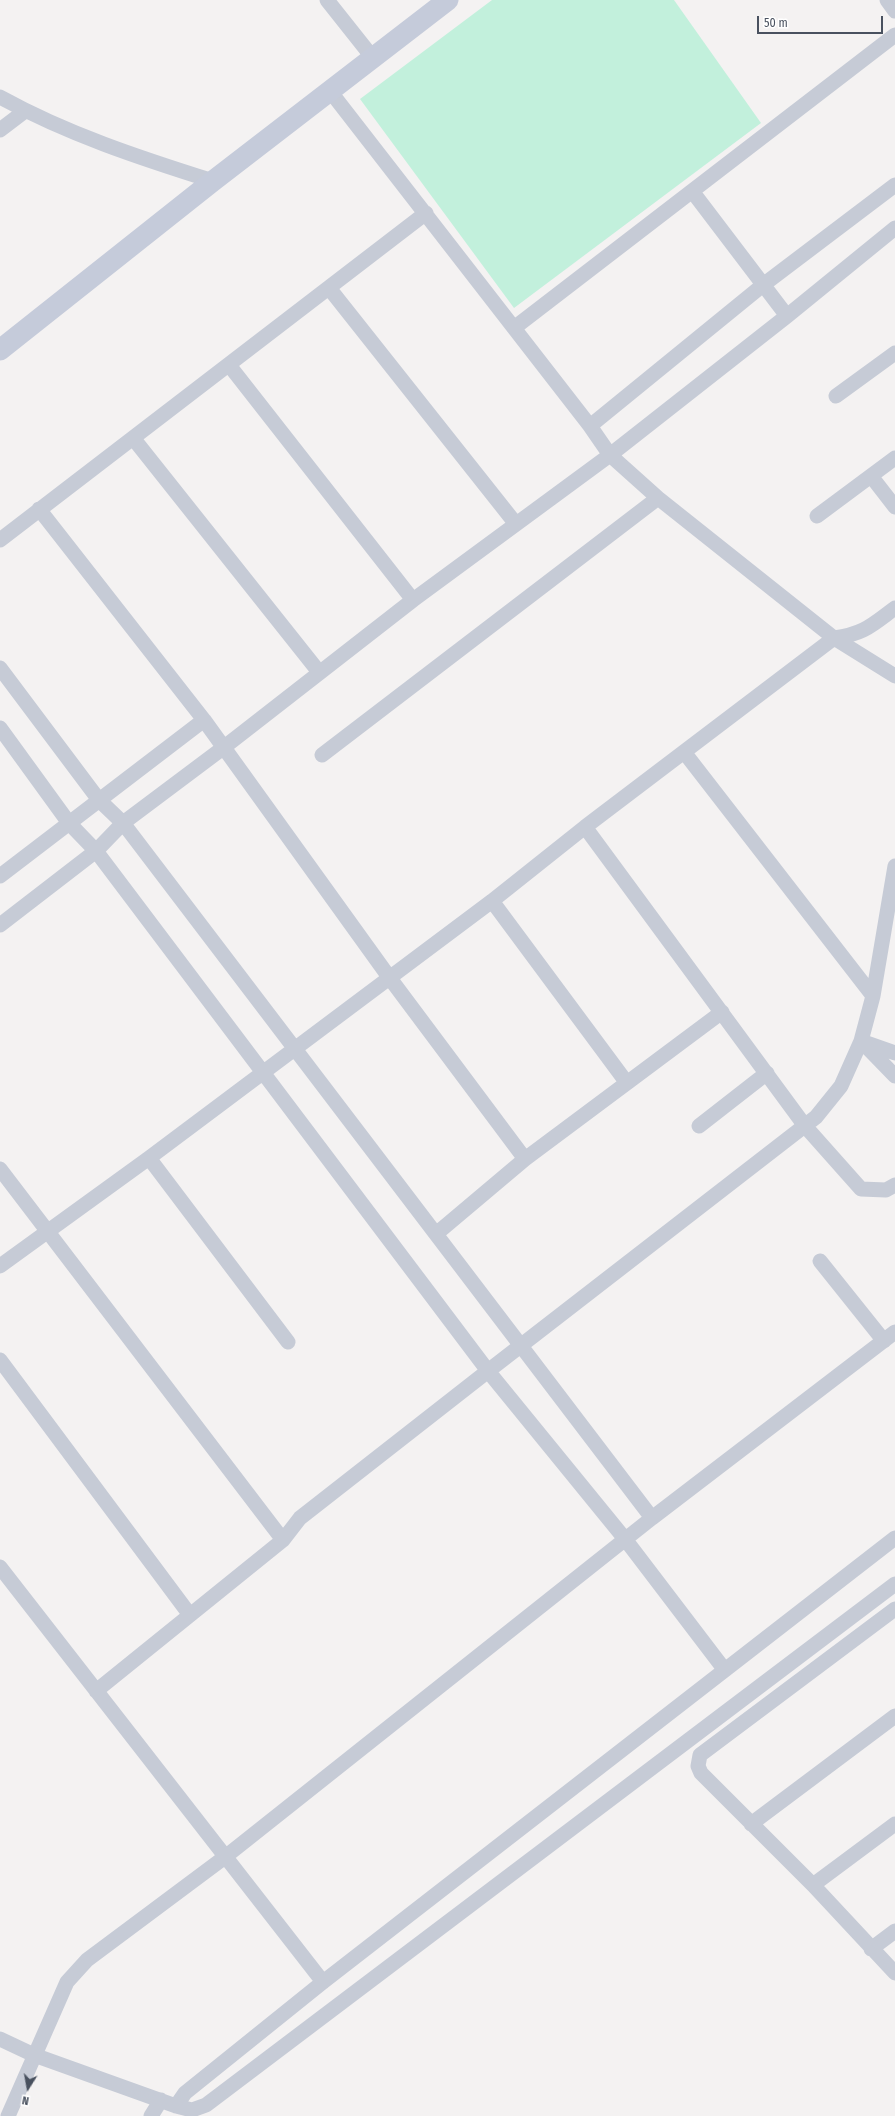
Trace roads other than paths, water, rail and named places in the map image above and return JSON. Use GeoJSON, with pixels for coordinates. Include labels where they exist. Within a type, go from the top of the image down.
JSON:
{"type":"FeatureCollection","features":[{"type":"Feature","properties":{"kind":"street"},"geometry":{"type":"LineString","coordinates":[[327,0],[373,58]]}},
{"type":"Feature","properties":{"kind":"street"},"geometry":{"type":"LineString","coordinates":[[0,350],[213,181],[448,0]]}},
{"type":"Feature","properties":{"kind":"street"},"geometry":{"type":"LineString","coordinates":[[887,0],[895,11]]}},
{"type":"Feature","properties":{"kind":"street"},"geometry":{"type":"LineString","coordinates":[[514,328],[895,35]]}},
{"type":"Feature","properties":{"kind":"street"},"geometry":{"type":"LineString","coordinates":[[330,90],[590,426],[610,455],[658,498],[834,638],[895,676]]}},
{"type":"Feature","properties":{"kind":"street"},"geometry":{"type":"LineString","coordinates":[[0,97],[25,111],[129,154],[213,181]]}},
{"type":"Feature","properties":{"kind":"street"},"geometry":{"type":"LineString","coordinates":[[0,130],[25,111]]}},
{"type":"Feature","properties":{"kind":"street"},"geometry":{"type":"LineString","coordinates":[[590,426],[763,285],[895,185]]}},
{"type":"Feature","properties":{"kind":"street"},"geometry":{"type":"LineString","coordinates":[[692,191],[787,316]]}},
{"type":"Feature","properties":{"kind":"street"},"geometry":{"type":"LineString","coordinates":[[0,540],[426,213]]}},
{"type":"Feature","properties":{"kind":"street"},"geometry":{"type":"LineString","coordinates":[[0,926],[96,851],[123,823],[223,748],[413,600],[610,455],[787,316],[895,228]]}},
{"type":"Feature","properties":{"kind":"street"},"geometry":{"type":"LineString","coordinates":[[329,288],[516,524]]}},
{"type":"Feature","properties":{"kind":"street"},"geometry":{"type":"LineString","coordinates":[[836,396],[895,353]]}},
{"type":"Feature","properties":{"kind":"street"},"geometry":{"type":"LineString","coordinates":[[229,365],[413,600]]}},
{"type":"Feature","properties":{"kind":"street"},"geometry":{"type":"LineString","coordinates":[[133,438],[319,672]]}},
{"type":"Feature","properties":{"kind":"street"},"geometry":{"type":"LineString","coordinates":[[817,516],[895,458]]}},
{"type":"Feature","properties":{"kind":"street"},"geometry":{"type":"LineString","coordinates":[[871,476],[895,507]]}},
{"type":"Feature","properties":{"kind":"street"},"geometry":{"type":"LineString","coordinates":[[322,755],[658,498]]}},
{"type":"Feature","properties":{"kind":"street"},"geometry":{"type":"LineString","coordinates":[[39,509],[204,720],[389,977],[525,1159]]}},
{"type":"Feature","properties":{"kind":"street"},"geometry":{"type":"LineString","coordinates":[[0,1266],[48,1233],[492,901],[585,827],[834,638],[853,635],[864,630],[895,608]]}},
{"type":"Feature","properties":{"kind":"street"},"geometry":{"type":"LineString","coordinates":[[0,668],[99,800],[123,823],[652,1518]]}},
{"type":"Feature","properties":{"kind":"street"},"geometry":{"type":"LineString","coordinates":[[0,876],[204,720]]}},
{"type":"Feature","properties":{"kind":"street"},"geometry":{"type":"LineString","coordinates":[[0,728],[69,823],[96,851],[488,1371],[626,1539],[724,1669]]}},
{"type":"Feature","properties":{"kind":"street"},"geometry":{"type":"LineString","coordinates":[[684,752],[873,996]]}},
{"type":"Feature","properties":{"kind":"street"},"geometry":{"type":"LineString","coordinates":[[585,827],[805,1126],[862,1189],[886,1190],[895,1185]]}},
{"type":"Feature","properties":{"kind":"street"},"geometry":{"type":"LineString","coordinates":[[96,1691],[283,1540],[300,1518],[816,1117],[841,1086],[861,1041],[873,996],[895,866]]}},
{"type":"Feature","properties":{"kind":"street"},"geometry":{"type":"LineString","coordinates":[[492,901],[627,1083]]}},
{"type":"Feature","properties":{"kind":"street"},"geometry":{"type":"LineString","coordinates":[[436,1234],[525,1159],[722,1012]]}},
{"type":"Feature","properties":{"kind":"street"},"geometry":{"type":"LineString","coordinates":[[861,1041],[895,1053]]}},
{"type":"Feature","properties":{"kind":"street"},"geometry":{"type":"LineString","coordinates":[[861,1041],[895,1076]]}},
{"type":"Feature","properties":{"kind":"street"},"geometry":{"type":"LineString","coordinates":[[699,1126],[767,1073]]}},
{"type":"Feature","properties":{"kind":"street"},"geometry":{"type":"LineString","coordinates":[[149,1158],[288,1342]]}},
{"type":"Feature","properties":{"kind":"street"},"geometry":{"type":"LineString","coordinates":[[0,1169],[283,1540]]}},
{"type":"Feature","properties":{"kind":"street"},"geometry":{"type":"LineString","coordinates":[[8,2116],[66,1982],[87,1960],[226,1857],[652,1518],[890,1337],[820,1261]]}},
{"type":"Feature","properties":{"kind":"street"},"geometry":{"type":"LineString","coordinates":[[0,1360],[190,1615]]}},
{"type":"Feature","properties":{"kind":"street"},"geometry":{"type":"LineString","coordinates":[[176,2106],[185,2093],[323,1982],[724,1669],[895,1538]]}},
{"type":"Feature","properties":{"kind":"street"},"geometry":{"type":"LineString","coordinates":[[0,1567],[323,1982]]}},
{"type":"Feature","properties":{"kind":"street"},"geometry":{"type":"LineString","coordinates":[[0,2039],[34,2055],[176,2106],[192,2110],[206,2105],[895,1584]]}},
{"type":"Feature","properties":{"kind":"street"},"geometry":{"type":"LineString","coordinates":[[893,1615],[700,1755],[698,1766],[701,1773],[813,1885],[895,1974]]}},
{"type":"Feature","properties":{"kind":"street"},"geometry":{"type":"LineString","coordinates":[[751,1824],[895,1716]]}},
{"type":"Feature","properties":{"kind":"street"},"geometry":{"type":"LineString","coordinates":[[813,1885],[895,1824]]}},
{"type":"Feature","properties":{"kind":"street"},"geometry":{"type":"LineString","coordinates":[[872,1949],[895,1931]]}},
{"type":"Feature","properties":{"kind":"street"},"geometry":{"type":"LineString","coordinates":[[151,2116],[161,2100]]}}]}
